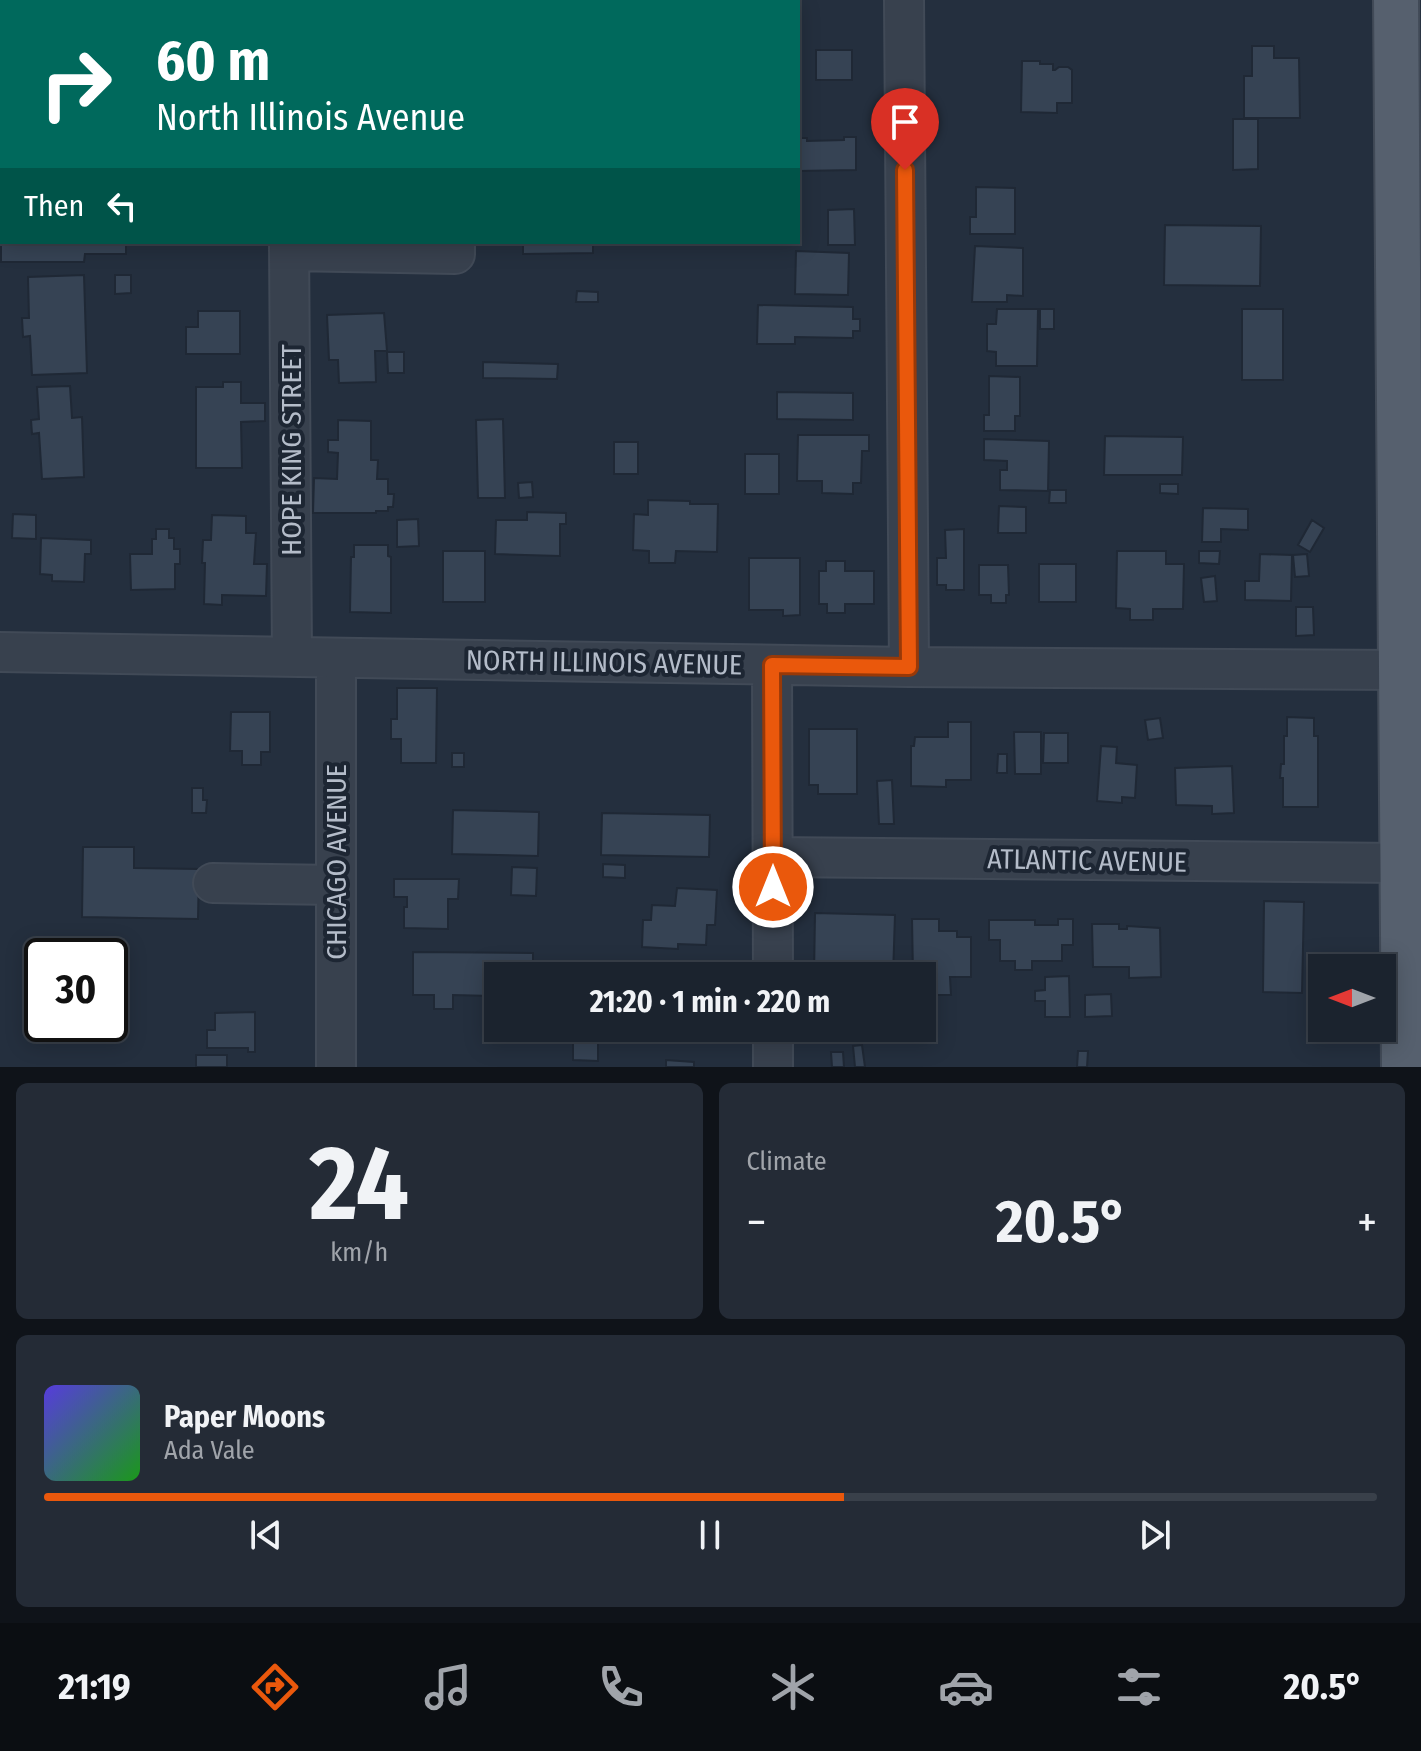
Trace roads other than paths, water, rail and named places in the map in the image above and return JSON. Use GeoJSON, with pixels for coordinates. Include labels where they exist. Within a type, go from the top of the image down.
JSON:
{"type":"FeatureCollection","features":[{"type":"Feature","properties":{"kind":"main road"},"geometry":{"type":"LineString","coordinates":[[1396,0],[1404,1067]]}},
{"type":"Feature","properties":{"kind":"street"},"geometry":{"type":"LineString","coordinates":[[904,0],[909,667]]}},
{"type":"Feature","properties":{"kind":"street"},"geometry":{"type":"LineString","coordinates":[[289,247],[455,254],[455,244]]}},
{"type":"Feature","properties":{"kind":"street","name":"HOPE KING STREET"},"geometry":{"type":"LineString","coordinates":[[289,247],[292,657]]}},
{"type":"Feature","properties":{"kind":"street","name":"NORTH ILLINOIS AVENUE"},"geometry":{"type":"LineString","coordinates":[[0,652],[909,667],[1401,670]]}},
{"type":"Feature","properties":{"kind":"street","name":"CHICAGO AVENUE"},"geometry":{"type":"LineString","coordinates":[[336,658],[336,1067]]}},
{"type":"Feature","properties":{"kind":"street"},"geometry":{"type":"LineString","coordinates":[[772,665],[773,962]]}},
{"type":"Feature","properties":{"kind":"street","name":"ATLANTIC AVENUE"},"geometry":{"type":"LineString","coordinates":[[772,857],[1401,863]]}},
{"type":"Feature","properties":{"kind":"street"},"geometry":{"type":"LineString","coordinates":[[213,883],[336,885]]}},
{"type":"Feature","properties":{"kind":"street"},"geometry":{"type":"LineString","coordinates":[[773,1042],[773,1067]]}}]}
